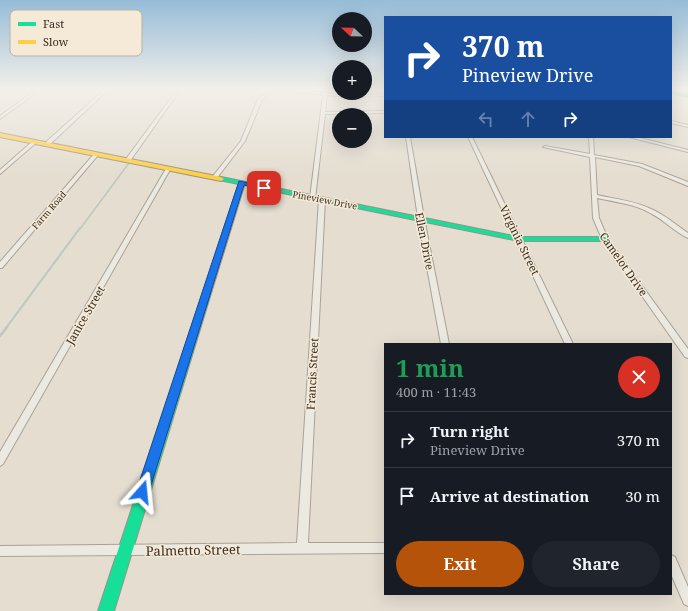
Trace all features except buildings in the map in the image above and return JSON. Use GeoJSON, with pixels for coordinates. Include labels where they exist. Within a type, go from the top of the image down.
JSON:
{"type":"FeatureCollection","features":[{"type":"Feature","properties":{"kind":"main road","name":"Pineview Drive"},"geometry":{"type":"LineString","coordinates":[[0,135],[421,218],[519,239],[605,239]]}},
{"type":"Feature","properties":{"kind":"main road"},"geometry":{"type":"LineString","coordinates":[[106,611],[124,550],[242,183]]}},
{"type":"Feature","properties":{"kind":"street"},"geometry":{"type":"LineString","coordinates":[[47,144],[75,119]]}},
{"type":"Feature","properties":{"kind":"street"},"geometry":{"type":"LineString","coordinates":[[128,160],[158,119]]}},
{"type":"Feature","properties":{"kind":"street"},"geometry":{"type":"LineString","coordinates":[[215,177],[243,142],[252,119]]}},
{"type":"Feature","properties":{"kind":"street","name":"Francis Street"},"geometry":{"type":"LineString","coordinates":[[302,548],[317,198],[323,119]]}},
{"type":"Feature","properties":{"kind":"street"},"geometry":{"type":"LineString","coordinates":[[672,122],[688,126]]}},
{"type":"Feature","properties":{"kind":"street","name":"Ellen Drive"},"geometry":{"type":"LineString","coordinates":[[408,138],[421,218],[445,343]]}},
{"type":"Feature","properties":{"kind":"street","name":"Virginia Street"},"geometry":{"type":"LineString","coordinates":[[470,138],[569,343]]}},
{"type":"Feature","properties":{"kind":"street","name":"Camelot Drive"},"geometry":{"type":"LineString","coordinates":[[591,138],[596,218],[605,239],[688,355]]}},
{"type":"Feature","properties":{"kind":"street"},"geometry":{"type":"LineString","coordinates":[[636,138],[688,151]]}},
{"type":"Feature","properties":{"kind":"street"},"geometry":{"type":"LineString","coordinates":[[0,173],[35,142]]}},
{"type":"Feature","properties":{"kind":"street"},"geometry":{"type":"LineString","coordinates":[[545,147],[622,160],[688,184]]}},
{"type":"Feature","properties":{"kind":"street","name":"Farm Road"},"geometry":{"type":"LineString","coordinates":[[0,266],[98,154]]}},
{"type":"Feature","properties":{"kind":"street","name":"Janice Street"},"geometry":{"type":"LineString","coordinates":[[0,461],[170,168]]}},
{"type":"Feature","properties":{"kind":"street"},"geometry":{"type":"LineString","coordinates":[[595,196],[620,201],[649,210],[664,218],[688,236]]}},
{"type":"Feature","properties":{"kind":"street","name":"Palmetto Street"},"geometry":{"type":"LineString","coordinates":[[0,551],[384,548]]}},
{"type":"Feature","properties":{"kind":"street"},"geometry":{"type":"LineString","coordinates":[[672,564],[688,600]]}},
{"type":"Feature","properties":{"kind":"waterway"},"geometry":{"type":"LineString","coordinates":[[80,229],[129,163]]}},
{"type":"Feature","properties":{"kind":"waterway"},"geometry":{"type":"LineString","coordinates":[[6,328],[80,228]]}},
{"type":"Feature","properties":{"kind":"waterway"},"geometry":{"type":"LineString","coordinates":[[0,336],[7,327]]}},
{"type":"Feature","properties":{"kind":"traffic: fast"},"geometry":{"type":"LineString","coordinates":[[221,179],[519,239],[605,239]]}},
{"type":"Feature","properties":{"kind":"traffic: fast"},"geometry":{"type":"LineString","coordinates":[[106,611],[208,290]]}},
{"type":"Feature","properties":{"kind":"traffic: slow"},"geometry":{"type":"LineString","coordinates":[[0,135],[221,179]]}},
{"type":"Feature","properties":{"kind":"traffic: slow"},"geometry":{"type":"LineString","coordinates":[[208,290],[242,183]]}},
{"type":"Feature","properties":{"kind":"route"},"geometry":{"type":"LineString","coordinates":[[142,492],[242,183],[264,188]]}}]}
